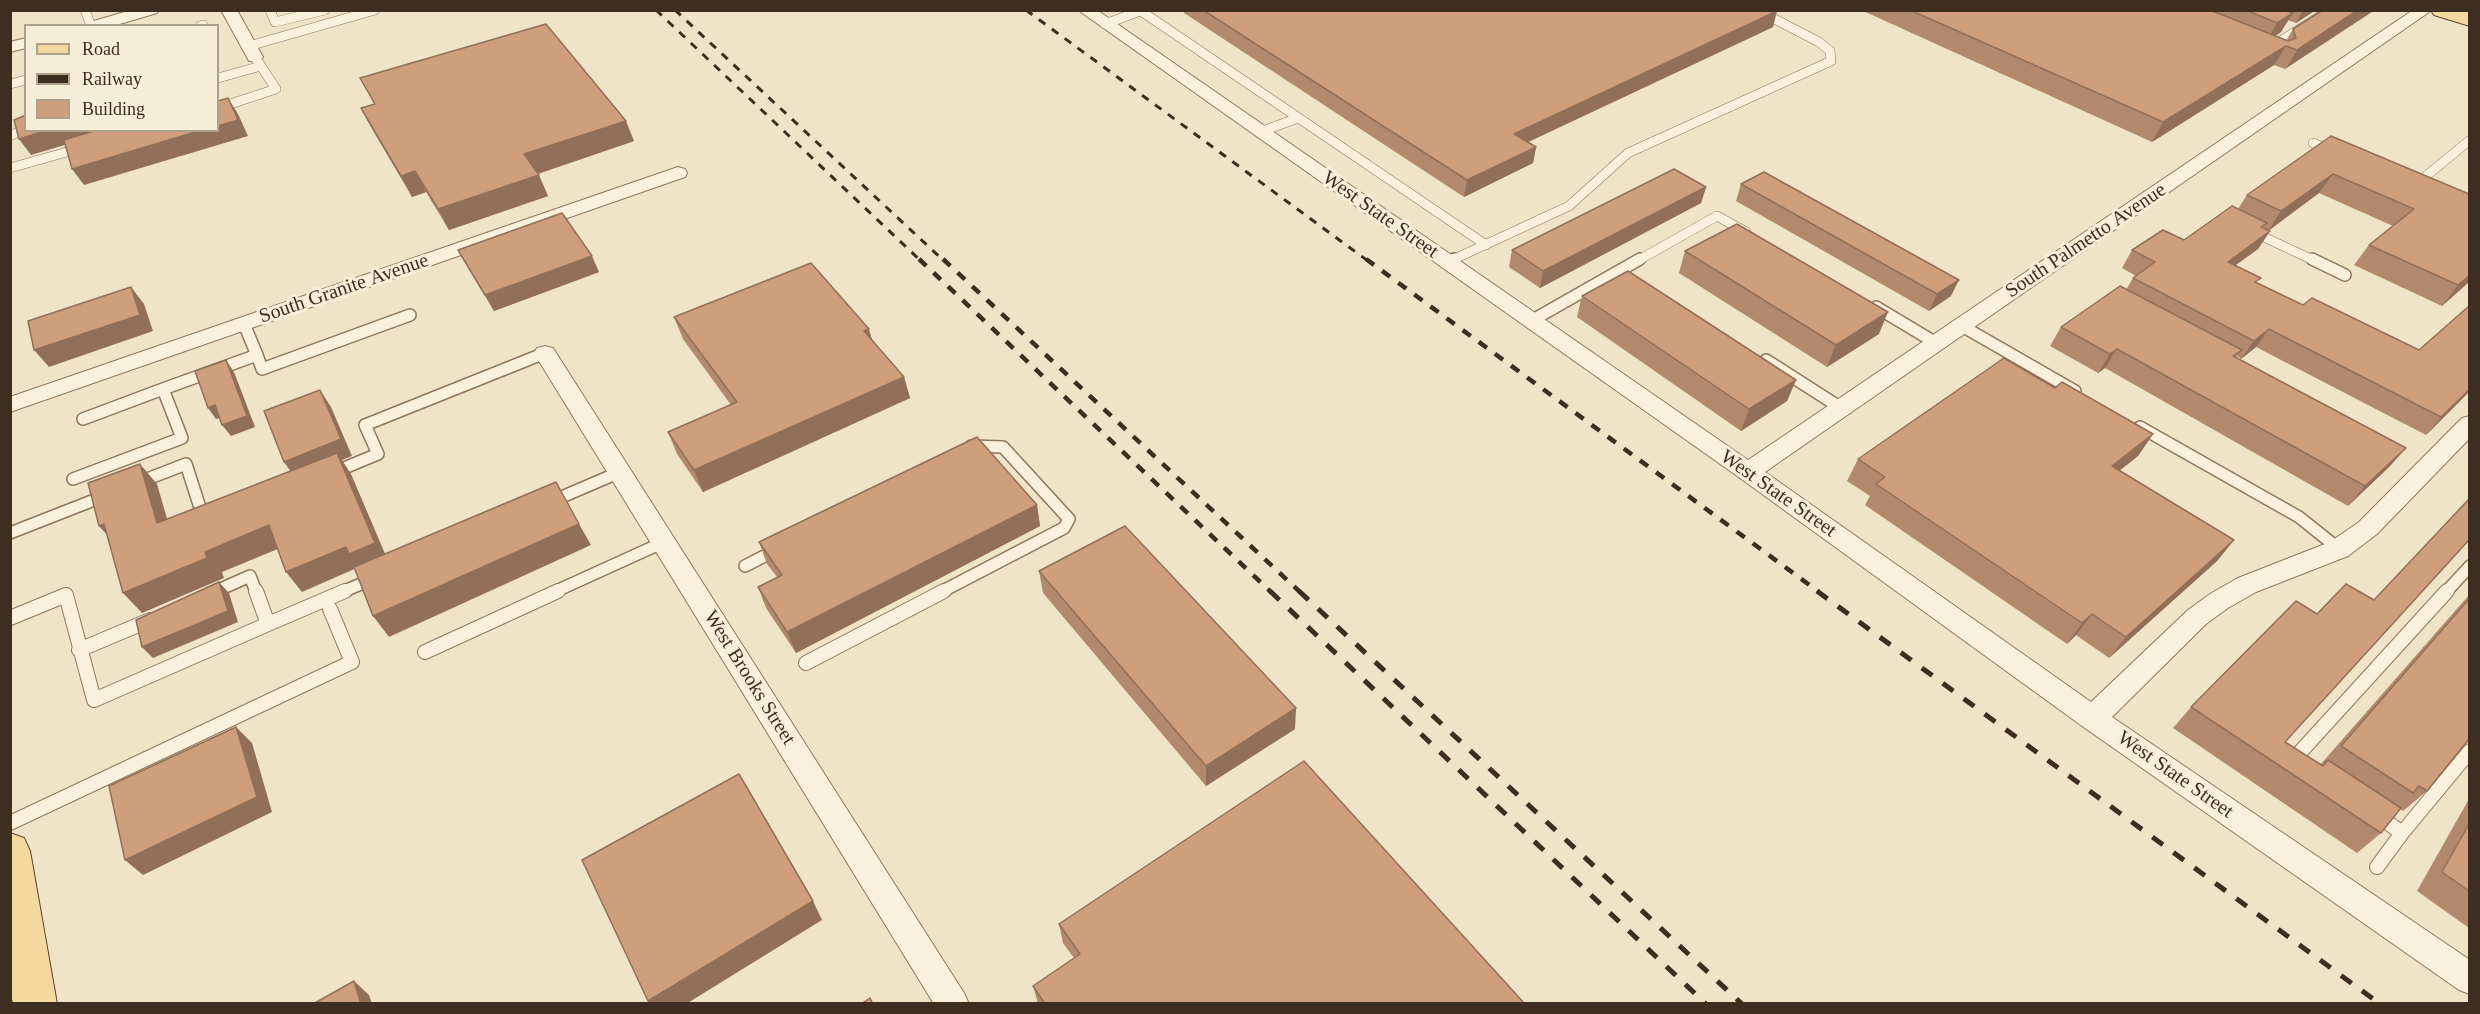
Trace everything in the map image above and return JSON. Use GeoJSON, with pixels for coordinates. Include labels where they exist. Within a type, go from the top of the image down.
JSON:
{"type":"FeatureCollection","features":[{"type":"Feature","properties":{"kind":"main road"},"geometry":{"type":"LineString","coordinates":[[2442,10],[2469,20]]}},
{"type":"Feature","properties":{"kind":"main road"},"geometry":{"type":"LineString","coordinates":[[10,851],[35,1004]]}},
{"type":"Feature","properties":{"kind":"street"},"geometry":{"type":"LineString","coordinates":[[99,24],[151,10]]}},
{"type":"Feature","properties":{"kind":"street"},"geometry":{"type":"LineString","coordinates":[[229,10],[255,56]]}},
{"type":"Feature","properties":{"kind":"street","name":"South Palmetto Avenue"},"geometry":{"type":"LineString","coordinates":[[1748,471],[2424,10]]}},
{"type":"Feature","properties":{"kind":"street","name":"West State Street"},"geometry":{"type":"LineString","coordinates":[[1095,17],[1748,471],[2092,718],[2469,979]]}},
{"type":"Feature","properties":{"kind":"street","name":"South Granite Avenue"},"geometry":{"type":"LineString","coordinates":[[10,405],[678,173]]}},
{"type":"Feature","properties":{"kind":"street","name":"West Brooks Street"},"geometry":{"type":"LineString","coordinates":[[545,353],[953,1004]]}},
{"type":"Feature","properties":{"kind":"street"},"geometry":{"type":"LineString","coordinates":[[2092,718],[2197,617],[2219,601],[2247,585],[2339,549],[2368,528],[2469,424]]}},
{"type":"Feature","properties":{"kind":"lane"},"geometry":{"type":"LineString","coordinates":[[85,10],[91,24]]}},
{"type":"Feature","properties":{"kind":"lane"},"geometry":{"type":"LineString","coordinates":[[270,10],[275,22],[325,10]]}},
{"type":"Feature","properties":{"kind":"lane"},"geometry":{"type":"LineString","coordinates":[[219,77],[255,56],[375,10]]}},
{"type":"Feature","properties":{"kind":"lane"},"geometry":{"type":"LineString","coordinates":[[1448,262],[1569,206],[1628,153],[1831,62],[1830,51],[1820,42],[1756,10]]}},
{"type":"Feature","properties":{"kind":"lane"},"geometry":{"type":"LineString","coordinates":[[2311,10],[2326,13]]}},
{"type":"Feature","properties":{"kind":"lane"},"geometry":{"type":"LineString","coordinates":[[1095,17],[1142,11],[1486,244]]}},
{"type":"Feature","properties":{"kind":"lane"},"geometry":{"type":"LineString","coordinates":[[2267,49],[2326,13]]}},
{"type":"Feature","properties":{"kind":"lane"},"geometry":{"type":"LineString","coordinates":[[2286,27],[2297,31]]}},
{"type":"Feature","properties":{"kind":"lane"},"geometry":{"type":"LineString","coordinates":[[2257,45],[2279,54]]}},
{"type":"Feature","properties":{"kind":"lane"},"geometry":{"type":"LineString","coordinates":[[219,108],[276,89],[255,56]]}},
{"type":"Feature","properties":{"kind":"lane"},"geometry":{"type":"LineString","coordinates":[[1260,132],[1298,118]]}},
{"type":"Feature","properties":{"kind":"lane"},"geometry":{"type":"LineString","coordinates":[[10,136],[24,129]]}},
{"type":"Feature","properties":{"kind":"lane"},"geometry":{"type":"LineString","coordinates":[[2414,186],[2469,140]]}},
{"type":"Feature","properties":{"kind":"lane"},"geometry":{"type":"LineString","coordinates":[[2313,143],[2341,155]]}},
{"type":"Feature","properties":{"kind":"lane"},"geometry":{"type":"LineString","coordinates":[[10,168],[86,146]]}},
{"type":"Feature","properties":{"kind":"lane"},"geometry":{"type":"LineString","coordinates":[[1531,321],[1628,272],[1718,216],[1758,239]]}},
{"type":"Feature","properties":{"kind":"lane"},"geometry":{"type":"LineString","coordinates":[[2236,224],[2344,275]]}},
{"type":"Feature","properties":{"kind":"lane"},"geometry":{"type":"LineString","coordinates":[[1868,303],[1936,343]]}},
{"type":"Feature","properties":{"kind":"lane"},"geometry":{"type":"LineString","coordinates":[[244,324],[262,369],[410,315]]}},
{"type":"Feature","properties":{"kind":"lane"},"geometry":{"type":"LineString","coordinates":[[1962,326],[2083,395]]}},
{"type":"Feature","properties":{"kind":"lane"},"geometry":{"type":"LineString","coordinates":[[324,476],[378,454],[365,425],[545,353]]}},
{"type":"Feature","properties":{"kind":"lane"},"geometry":{"type":"LineString","coordinates":[[82,419],[257,355]]}},
{"type":"Feature","properties":{"kind":"lane"},"geometry":{"type":"LineString","coordinates":[[1758,356],[1841,408]]}},
{"type":"Feature","properties":{"kind":"lane"},"geometry":{"type":"LineString","coordinates":[[73,479],[182,438],[163,389]]}},
{"type":"Feature","properties":{"kind":"lane"},"geometry":{"type":"LineString","coordinates":[[2124,418],[2299,517],[2339,549]]}},
{"type":"Feature","properties":{"kind":"lane"},"geometry":{"type":"LineString","coordinates":[[806,663],[1064,528],[1069,519],[1003,447],[960,446]]}},
{"type":"Feature","properties":{"kind":"lane"},"geometry":{"type":"LineString","coordinates":[[10,533],[186,464],[205,524],[216,519]]}},
{"type":"Feature","properties":{"kind":"lane"},"geometry":{"type":"LineString","coordinates":[[535,508],[620,472]]}},
{"type":"Feature","properties":{"kind":"lane"},"geometry":{"type":"LineString","coordinates":[[745,566],[795,541]]}},
{"type":"Feature","properties":{"kind":"lane"},"geometry":{"type":"LineString","coordinates":[[425,652],[664,542]]}},
{"type":"Feature","properties":{"kind":"lane"},"geometry":{"type":"LineString","coordinates":[[2313,773],[2293,760],[2469,566]]}},
{"type":"Feature","properties":{"kind":"lane"},"geometry":{"type":"LineString","coordinates":[[10,618],[66,595],[94,700],[386,573]]}},
{"type":"Feature","properties":{"kind":"lane"},"geometry":{"type":"LineString","coordinates":[[195,600],[250,576],[268,624]]}},
{"type":"Feature","properties":{"kind":"lane"},"geometry":{"type":"LineString","coordinates":[[10,823],[352,662],[330,609]]}},
{"type":"Feature","properties":{"kind":"lane"},"geometry":{"type":"LineString","coordinates":[[80,650],[162,614]]}},
{"type":"Feature","properties":{"kind":"lane"},"geometry":{"type":"LineString","coordinates":[[2378,867],[2403,832],[2469,751]]}},
{"type":"Feature","properties":{"kind":"lane"},"geometry":{"type":"LineString","coordinates":[[2363,806],[2403,832]]}},
{"type":"Feature","properties":{"kind":"building"},"geometry":{"type":"Polygon","coordinates":[[[1203,10],[1777,11],[1514,134],[1536,147],[1467,180],[1203,10]]]}},
{"type":"Feature","properties":{"kind":"building"},"geometry":{"type":"Polygon","coordinates":[[[1910,10],[2210,10],[2288,41],[2296,38],[2293,29],[2323,10],[2358,10],[2297,50],[2286,46],[2163,122],[1910,10]]]}},
{"type":"Feature","properties":{"kind":"building"},"geometry":{"type":"Polygon","coordinates":[[[2246,10],[2285,10],[2293,13],[2277,23],[2246,10]]]}},
{"type":"Feature","properties":{"kind":"building"},"geometry":{"type":"Polygon","coordinates":[[[546,24],[626,121],[524,154],[539,175],[438,209],[415,171],[401,176],[361,108],[375,104],[360,78],[546,24]]]}},
{"type":"Feature","properties":{"kind":"building"},"geometry":{"type":"Polygon","coordinates":[[[228,98],[238,120],[219,126],[219,101],[228,98]]]}},
{"type":"Feature","properties":{"kind":"building"},"geometry":{"type":"Polygon","coordinates":[[[24,116],[24,132],[42,132],[19,139],[14,120],[24,116]]]}},
{"type":"Feature","properties":{"kind":"building"},"geometry":{"type":"Polygon","coordinates":[[[90,132],[195,132],[72,169],[64,140],[90,132]]]}},
{"type":"Feature","properties":{"kind":"building"},"geometry":{"type":"Polygon","coordinates":[[[2331,136],[2469,194],[2469,276],[2458,285],[2369,245],[2414,209],[2333,174],[2281,211],[2247,195],[2331,136]]]}},
{"type":"Feature","properties":{"kind":"building"},"geometry":{"type":"Polygon","coordinates":[[[1674,169],[1706,187],[1543,271],[1512,250],[1674,169]]]}},
{"type":"Feature","properties":{"kind":"building"},"geometry":{"type":"Polygon","coordinates":[[[1764,172],[1959,280],[1937,294],[1741,184],[1764,172]]]}},
{"type":"Feature","properties":{"kind":"building"},"geometry":{"type":"Polygon","coordinates":[[[2232,206],[2267,223],[2261,227],[2270,231],[2228,262],[2261,278],[2255,282],[2303,305],[2312,298],[2419,350],[2469,306],[2469,390],[2441,417],[2269,329],[2254,341],[2133,278],[2155,262],[2132,250],[2163,230],[2184,240],[2232,206]]]}},
{"type":"Feature","properties":{"kind":"building"},"geometry":{"type":"Polygon","coordinates":[[[562,213],[592,256],[485,295],[458,250],[562,213]]]}},
{"type":"Feature","properties":{"kind":"building"},"geometry":{"type":"Polygon","coordinates":[[[1737,224],[1888,312],[1836,345],[1685,251],[1737,224]]]}},
{"type":"Feature","properties":{"kind":"building"},"geometry":{"type":"Polygon","coordinates":[[[811,263],[869,329],[864,331],[904,377],[694,470],[668,432],[737,402],[674,317],[811,263]]]}},
{"type":"Feature","properties":{"kind":"building"},"geometry":{"type":"Polygon","coordinates":[[[1628,271],[1796,380],[1749,409],[1582,296],[1628,271]]]}},
{"type":"Feature","properties":{"kind":"building"},"geometry":{"type":"Polygon","coordinates":[[[2120,286],[2242,350],[2233,356],[2406,448],[2365,486],[2117,349],[2110,354],[2061,327],[2120,286]]]}},
{"type":"Feature","properties":{"kind":"building"},"geometry":{"type":"Polygon","coordinates":[[[131,287],[140,315],[34,350],[28,321],[131,287]]]}},
{"type":"Feature","properties":{"kind":"building"},"geometry":{"type":"Polygon","coordinates":[[[2004,358],[2055,388],[2062,382],[2153,434],[2112,466],[2234,540],[2126,637],[2092,614],[2082,623],[1876,484],[1885,477],[1858,459],[2004,358]]]}},
{"type":"Feature","properties":{"kind":"building"},"geometry":{"type":"Polygon","coordinates":[[[226,360],[247,416],[222,425],[215,405],[208,408],[195,371],[226,360]]]}},
{"type":"Feature","properties":{"kind":"building"},"geometry":{"type":"Polygon","coordinates":[[[320,390],[341,439],[284,462],[264,411],[320,390]]]}},
{"type":"Feature","properties":{"kind":"building"},"geometry":{"type":"Polygon","coordinates":[[[977,437],[1037,505],[787,632],[758,587],[782,575],[759,542],[977,437]]]}},
{"type":"Feature","properties":{"kind":"building"},"geometry":{"type":"Polygon","coordinates":[[[337,453],[375,543],[349,554],[346,547],[286,572],[269,525],[205,552],[207,558],[123,593],[104,524],[99,526],[88,483],[140,464],[157,523],[337,453]]]}},
{"type":"Feature","properties":{"kind":"building"},"geometry":{"type":"Polygon","coordinates":[[[556,482],[579,524],[373,616],[354,567],[556,482]]]}},
{"type":"Feature","properties":{"kind":"building"},"geometry":{"type":"Polygon","coordinates":[[[2469,499],[2469,540],[2285,742],[2323,766],[2328,760],[2401,808],[2381,833],[2191,707],[2296,601],[2317,614],[2346,584],[2374,600],[2469,499]]]}},
{"type":"Feature","properties":{"kind":"building"},"geometry":{"type":"Polygon","coordinates":[[[1125,526],[1296,708],[1206,766],[1039,571],[1125,526]]]}},
{"type":"Feature","properties":{"kind":"building"},"geometry":{"type":"Polygon","coordinates":[[[219,582],[228,611],[142,647],[136,620],[219,582]]]}},
{"type":"Feature","properties":{"kind":"building"},"geometry":{"type":"Polygon","coordinates":[[[2469,599],[2469,739],[2427,791],[2419,786],[2413,793],[2341,746],[2469,599]]]}},
{"type":"Feature","properties":{"kind":"building"},"geometry":{"type":"Polygon","coordinates":[[[236,727],[257,797],[125,860],[109,786],[236,727]]]}},
{"type":"Feature","properties":{"kind":"building"},"geometry":{"type":"Polygon","coordinates":[[[1304,761],[1525,1004],[1045,1004],[1033,986],[1080,954],[1059,924],[1304,761]]]}},
{"type":"Feature","properties":{"kind":"building"},"geometry":{"type":"Polygon","coordinates":[[[739,774],[813,901],[648,1001],[582,860],[739,774]]]}},
{"type":"Feature","properties":{"kind":"building"},"geometry":{"type":"Polygon","coordinates":[[[2469,824],[2469,891],[2442,872],[2469,824]]]}},
{"type":"Feature","properties":{"kind":"building"},"geometry":{"type":"Polygon","coordinates":[[[354,981],[361,1004],[313,1004],[354,981]]]}},
{"type":"Feature","properties":{"kind":"building"},"geometry":{"type":"Polygon","coordinates":[[[870,998],[873,1004],[861,1004],[870,998]]]}},
{"type":"Feature","properties":{"kind":"railway"},"geometry":{"type":"LineString","coordinates":[[656,10],[921,261]]}},
{"type":"Feature","properties":{"kind":"railway"},"geometry":{"type":"LineString","coordinates":[[675,10],[944,261]]}},
{"type":"Feature","properties":{"kind":"railway"},"geometry":{"type":"LineString","coordinates":[[1026,10],[1368,261]]}},
{"type":"Feature","properties":{"kind":"railway"},"geometry":{"type":"LineString","coordinates":[[919,259],[1271,592]]}},
{"type":"Feature","properties":{"kind":"railway"},"geometry":{"type":"LineString","coordinates":[[943,259],[1300,592]]}},
{"type":"Feature","properties":{"kind":"railway"},"geometry":{"type":"LineString","coordinates":[[1366,259],[1819,592]]}},
{"type":"Feature","properties":{"kind":"railway"},"geometry":{"type":"LineString","coordinates":[[1270,591],[1706,1004]]}},
{"type":"Feature","properties":{"kind":"railway"},"geometry":{"type":"LineString","coordinates":[[1299,591],[1742,1004]]}},
{"type":"Feature","properties":{"kind":"railway"},"geometry":{"type":"LineString","coordinates":[[1817,591],[2380,1004]]}}]}
